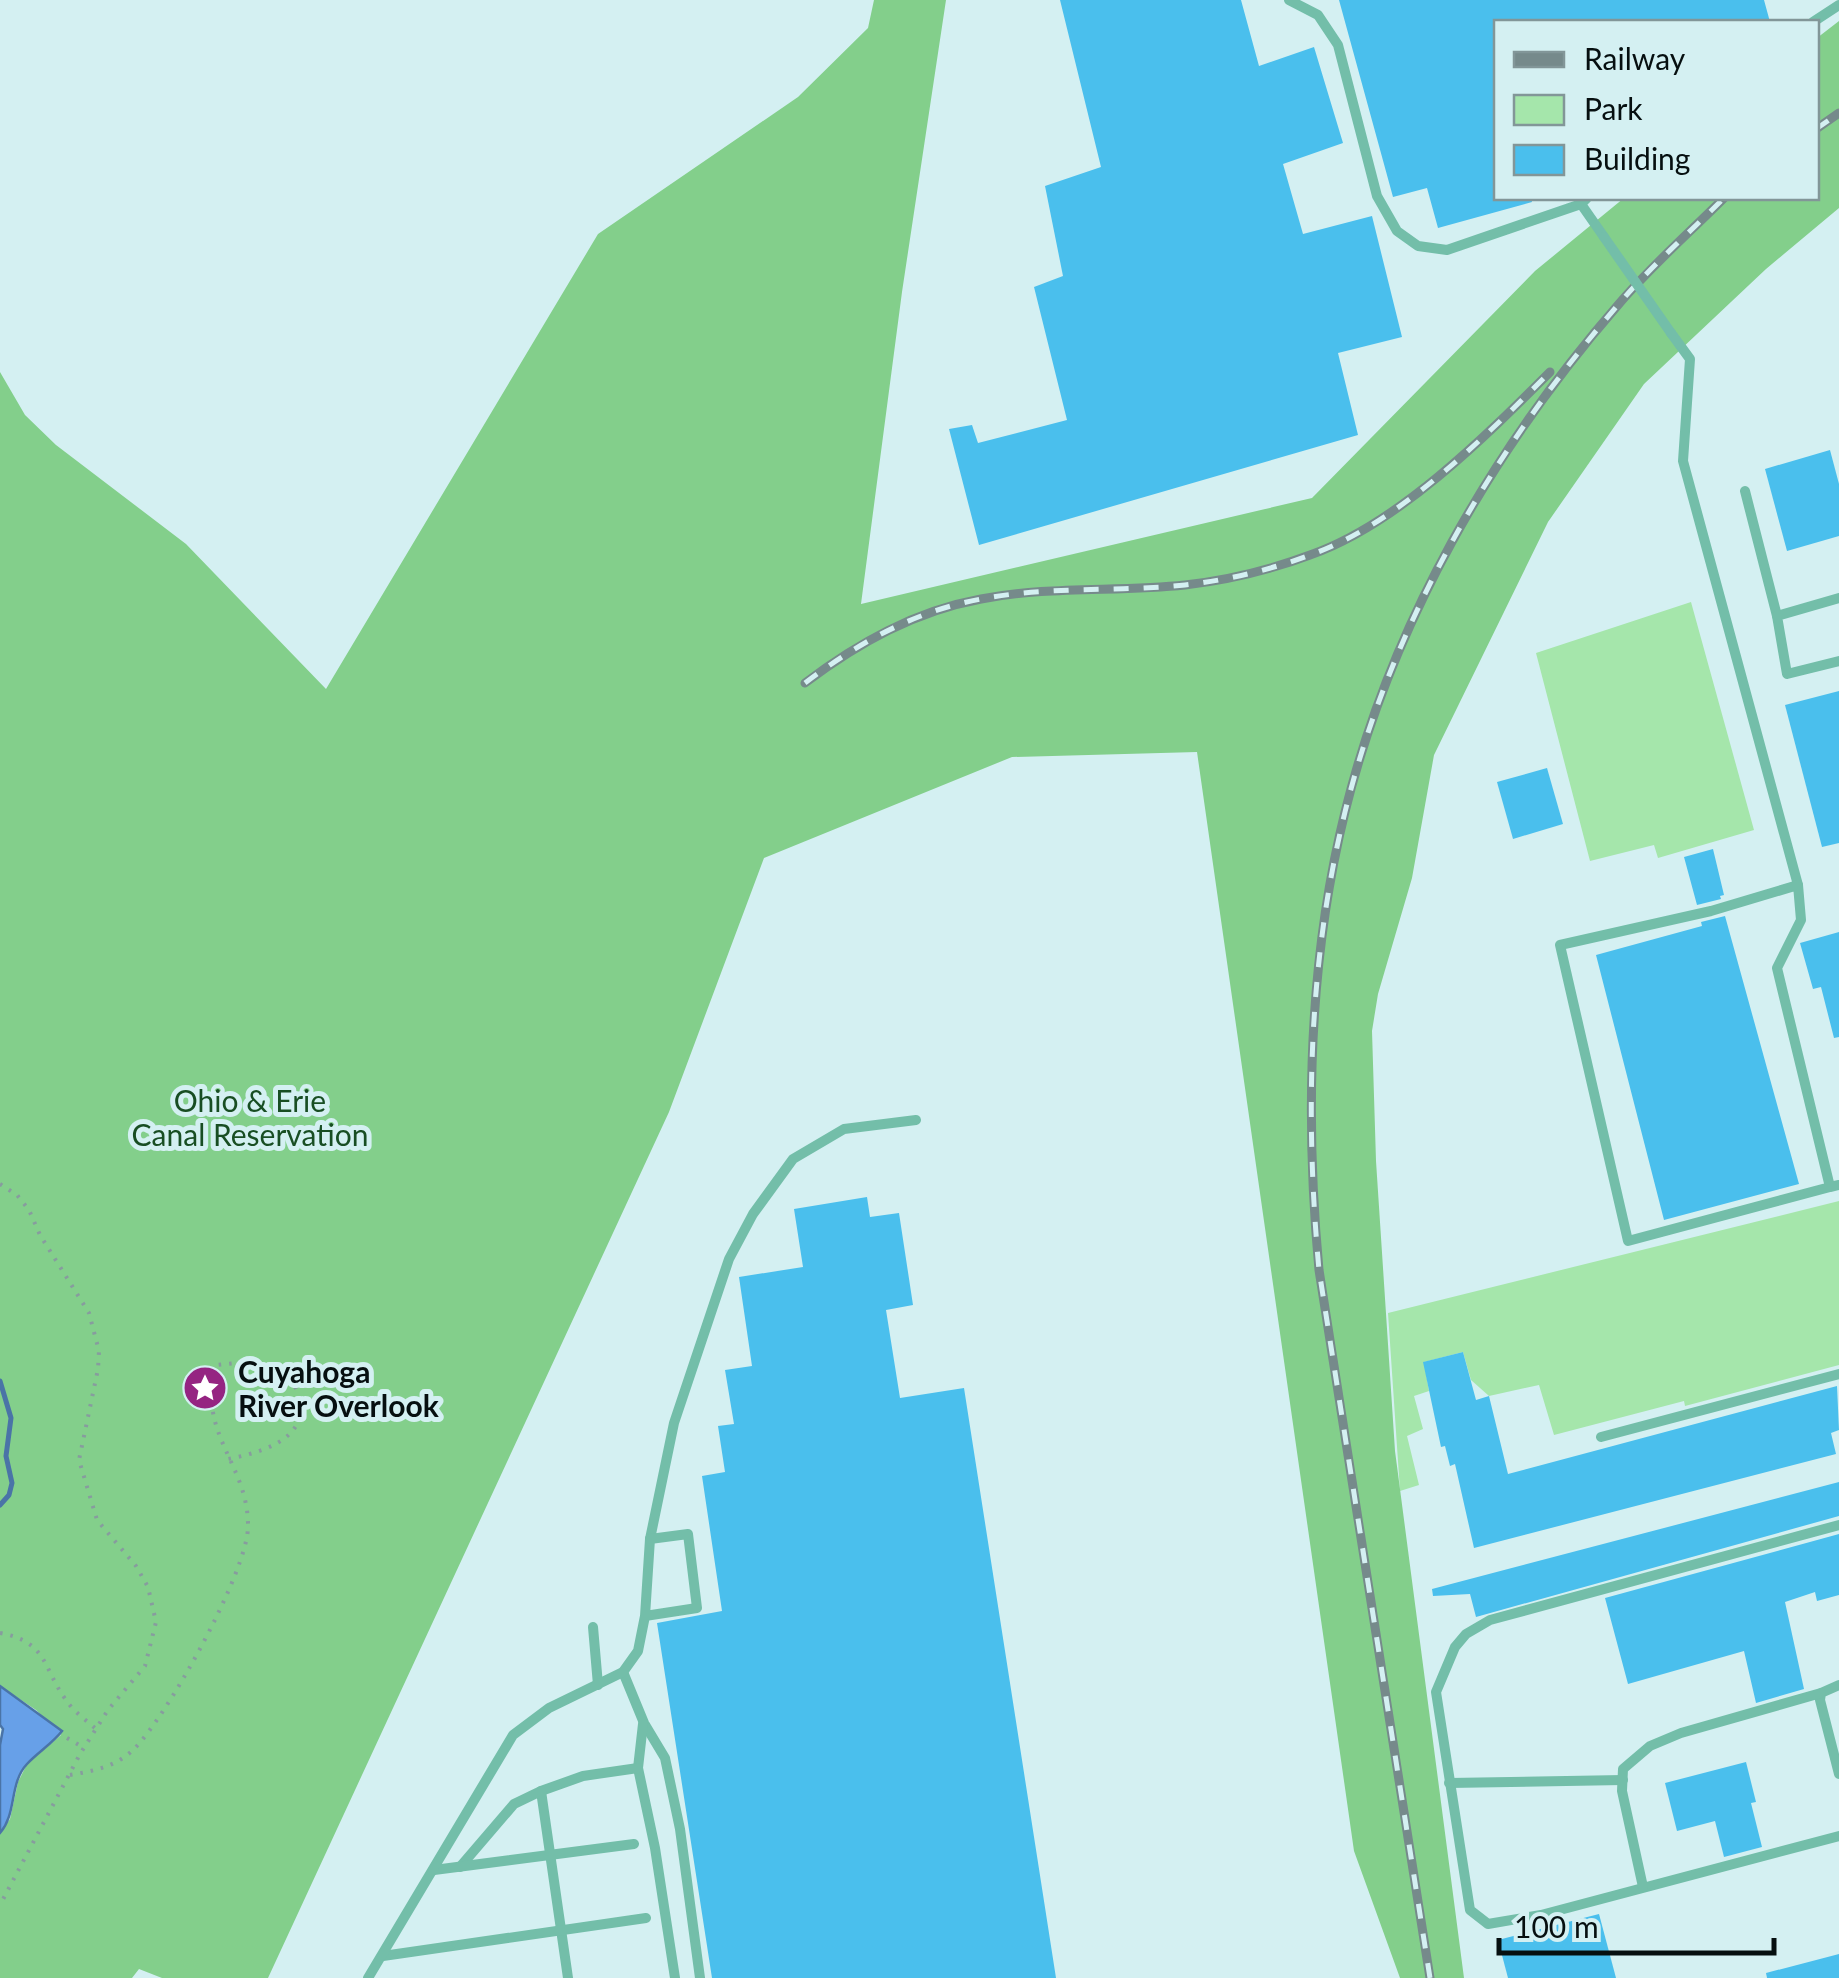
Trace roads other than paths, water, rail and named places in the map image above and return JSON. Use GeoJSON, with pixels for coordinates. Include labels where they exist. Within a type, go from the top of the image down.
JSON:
{"type":"FeatureCollection","features":[{"type":"Feature","properties":{"kind":"lane"},"geometry":{"type":"LineString","coordinates":[[1289,0],[1318,15],[1338,45],[1377,196],[1398,231],[1418,246],[1447,250],[1584,201],[1604,237],[1690,359],[1682,461],[1798,884],[1801,920],[1777,968],[1835,1186],[1628,1241],[1560,946],[1711,910],[1798,884]]}},
{"type":"Feature","properties":{"kind":"lane"},"geometry":{"type":"LineString","coordinates":[[1816,20],[1839,5]]}},
{"type":"Feature","properties":{"kind":"lane"},"geometry":{"type":"LineString","coordinates":[[1745,491],[1777,616],[1787,674],[1839,661]]}},
{"type":"Feature","properties":{"kind":"lane"},"geometry":{"type":"LineString","coordinates":[[1777,616],[1839,598]]}},
{"type":"Feature","properties":{"kind":"lane"},"geometry":{"type":"LineString","coordinates":[[368,1978],[513,1735],[549,1708],[622,1672],[638,1651],[645,1616],[650,1539],[674,1423],[730,1258],[752,1214],[793,1160],[844,1129],[916,1120]]}},
{"type":"Feature","properties":{"kind":"lane"},"geometry":{"type":"LineString","coordinates":[[1601,1437],[1839,1374]]}},
{"type":"Feature","properties":{"kind":"lane"},"geometry":{"type":"LineString","coordinates":[[1839,1525],[1490,1620],[1466,1634],[1444,1665],[1436,1692],[1470,1910],[1488,1924],[1839,1836]]}},
{"type":"Feature","properties":{"kind":"lane"},"geometry":{"type":"LineString","coordinates":[[645,1616],[697,1608],[688,1534],[650,1539]]}},
{"type":"Feature","properties":{"kind":"lane"},"geometry":{"type":"LineString","coordinates":[[593,1627],[598,1685]]}},
{"type":"Feature","properties":{"kind":"lane"},"geometry":{"type":"LineString","coordinates":[[622,1672],[644,1724],[665,1758],[680,1829],[700,1978]]}},
{"type":"Feature","properties":{"kind":"lane"},"geometry":{"type":"LineString","coordinates":[[1643,1887],[1622,1791],[1623,1768],[1650,1746],[1681,1733],[1839,1685]]}},
{"type":"Feature","properties":{"kind":"lane"},"geometry":{"type":"LineString","coordinates":[[1821,1693],[1839,1774]]}},
{"type":"Feature","properties":{"kind":"lane"},"geometry":{"type":"LineString","coordinates":[[644,1724],[638,1768],[675,1978]]}},
{"type":"Feature","properties":{"kind":"lane"},"geometry":{"type":"LineString","coordinates":[[460,1867],[514,1804],[583,1776],[638,1768]]}},
{"type":"Feature","properties":{"kind":"lane"},"geometry":{"type":"LineString","coordinates":[[1449,1783],[1622,1780]]}},
{"type":"Feature","properties":{"kind":"lane"},"geometry":{"type":"LineString","coordinates":[[541,1790],[568,1978]]}},
{"type":"Feature","properties":{"kind":"lane"},"geometry":{"type":"LineString","coordinates":[[434,1870],[634,1844]]}},
{"type":"Feature","properties":{"kind":"lane"},"geometry":{"type":"LineString","coordinates":[[383,1956],[646,1918]]}},
{"type":"Feature","properties":{"kind":"water"},"geometry":{"type":"Polygon","coordinates":[[[0,1686],[62,1731],[21,1772],[9,1817],[0,1833],[3,1729],[0,1686]]]}},
{"type":"Feature","properties":{"kind":"waterway"},"geometry":{"type":"LineString","coordinates":[[0,1381],[11,1418],[6,1456],[12,1483],[9,1495],[0,1505]]}},
{"type":"Feature","properties":{"kind":"railway"},"geometry":{"type":"LineString","coordinates":[[1819,127],[1839,113]]}},
{"type":"Feature","properties":{"kind":"railway"},"geometry":{"type":"LineString","coordinates":[[1430,1978],[1319,1270],[1311,1098],[1323,925],[1345,812],[1365,742],[1389,674],[1451,543],[1488,480],[1572,361],[1643,277],[1722,200]]}},
{"type":"Feature","properties":{"kind":"railway"},"geometry":{"type":"LineString","coordinates":[[805,683],[888,630],[957,604],[1032,592],[1201,583],[1264,570],[1310,555],[1343,541],[1407,501],[1469,450],[1550,372]]}},
{"type":"Feature","properties":{"kind":"place","name":"Cuyahoga River Overlook"},"geometry":{"type":"Point","coordinates":[205,1388]}},
{"type":"Feature","properties":{"kind":"park label","name":"Ohio & Erie Canal Reservation"},"geometry":{"type":"Point","coordinates":[250,1117]}}]}
